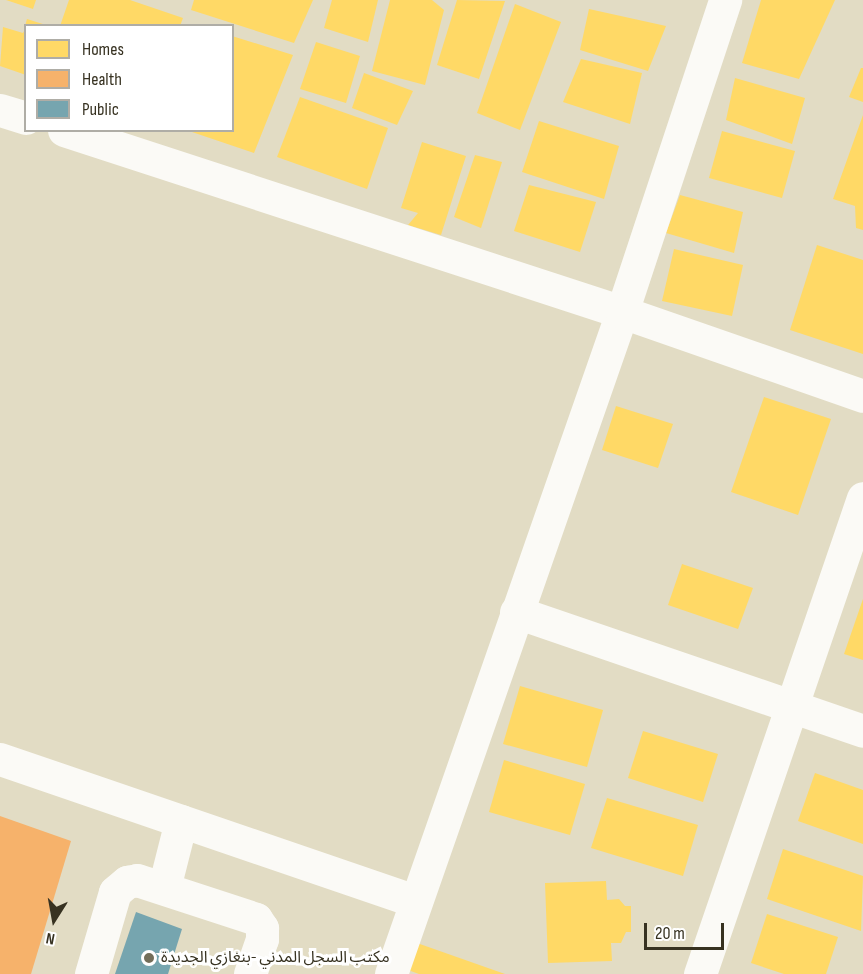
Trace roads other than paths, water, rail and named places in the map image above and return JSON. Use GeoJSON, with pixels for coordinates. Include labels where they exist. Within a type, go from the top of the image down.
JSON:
{"type":"FeatureCollection","features":[{"type":"Feature","properties":{"kind":"street"},"geometry":{"type":"LineString","coordinates":[[391,974],[622,312],[725,0]]}},
{"type":"Feature","properties":{"kind":"street"},"geometry":{"type":"LineString","coordinates":[[0,110],[24,117]]}},
{"type":"Feature","properties":{"kind":"street"},"geometry":{"type":"LineString","coordinates":[[70,132],[622,312],[863,396]]}},
{"type":"Feature","properties":{"kind":"street"},"geometry":{"type":"LineString","coordinates":[[700,974],[863,498]]}},
{"type":"Feature","properties":{"kind":"street"},"geometry":{"type":"LineString","coordinates":[[516,612],[863,731]]}},
{"type":"Feature","properties":{"kind":"street"},"geometry":{"type":"LineString","coordinates":[[0,759],[415,901]]}},
{"type":"Feature","properties":{"kind":"street"},"geometry":{"type":"LineString","coordinates":[[165,888],[181,821]]}},
{"type":"Feature","properties":{"kind":"street"},"geometry":{"type":"LineString","coordinates":[[91,974],[120,886],[137,880],[256,919],[262,928],[262,939],[250,974]]}},
{"type":"Feature","properties":{"kind":"place","name":"مكتب السجل المدني -بنغازي الجديدة"},"geometry":{"type":"Point","coordinates":[149,958]}}]}
